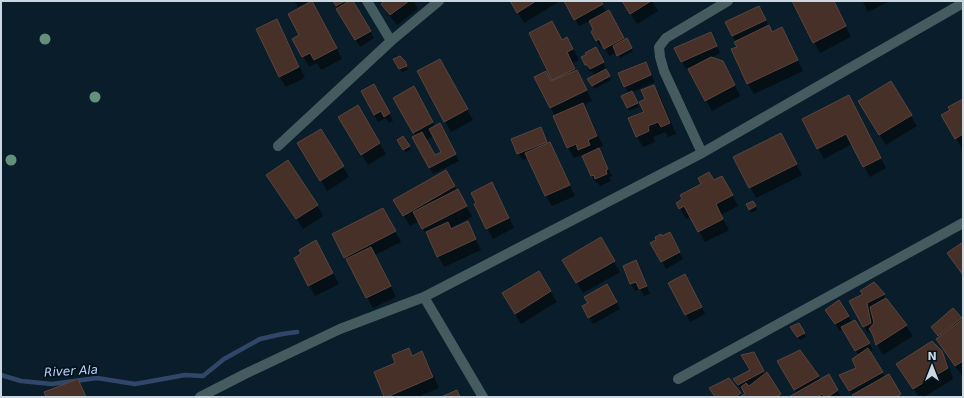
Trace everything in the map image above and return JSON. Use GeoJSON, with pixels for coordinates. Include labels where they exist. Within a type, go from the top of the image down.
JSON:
{"type":"FeatureCollection","features":[{"type":"Feature","properties":{"kind":"street"},"geometry":{"type":"LineString","coordinates":[[367,1],[391,41]]}},
{"type":"Feature","properties":{"kind":"street"},"geometry":{"type":"LineString","coordinates":[[278,146],[391,41],[439,1]]}},
{"type":"Feature","properties":{"kind":"street"},"geometry":{"type":"LineString","coordinates":[[702,153],[664,71],[659,47],[666,38],[728,1]]}},
{"type":"Feature","properties":{"kind":"street"},"geometry":{"type":"LineString","coordinates":[[200,397],[340,329],[424,297],[702,153],[963,3]]}},
{"type":"Feature","properties":{"kind":"street"},"geometry":{"type":"LineString","coordinates":[[678,379],[963,222]]}},
{"type":"Feature","properties":{"kind":"street"},"geometry":{"type":"LineString","coordinates":[[424,297],[483,397]]}},
{"type":"Feature","properties":{"kind":"building"},"geometry":{"type":"Polygon","coordinates":[[[312,1],[337,48],[314,60],[310,53],[302,57],[292,39],[299,35],[288,14],[312,1]]]}},
{"type":"Feature","properties":{"kind":"building"},"geometry":{"type":"Polygon","coordinates":[[[333,1],[345,1],[336,6],[333,1]]]}},
{"type":"Feature","properties":{"kind":"building"},"geometry":{"type":"Polygon","coordinates":[[[349,1],[353,1],[371,31],[355,40],[336,9],[349,1]]]}},
{"type":"Feature","properties":{"kind":"building"},"geometry":{"type":"Polygon","coordinates":[[[384,1],[409,1],[390,15],[381,4],[384,1]]]}},
{"type":"Feature","properties":{"kind":"building"},"geometry":{"type":"Polygon","coordinates":[[[510,1],[536,1],[517,13],[510,1]]]}},
{"type":"Feature","properties":{"kind":"building"},"geometry":{"type":"Polygon","coordinates":[[[564,1],[601,1],[603,4],[574,20],[564,1]]]}},
{"type":"Feature","properties":{"kind":"building"},"geometry":{"type":"Polygon","coordinates":[[[622,1],[651,1],[630,14],[622,1]]]}},
{"type":"Feature","properties":{"kind":"building"},"geometry":{"type":"Polygon","coordinates":[[[792,1],[834,1],[846,26],[813,43],[792,1]]]}},
{"type":"Feature","properties":{"kind":"building"},"geometry":{"type":"Polygon","coordinates":[[[759,6],[766,20],[732,36],[725,22],[759,6]]]}},
{"type":"Feature","properties":{"kind":"building"},"geometry":{"type":"Polygon","coordinates":[[[609,10],[624,38],[604,49],[599,39],[596,41],[591,32],[593,29],[589,21],[609,10]]]}},
{"type":"Feature","properties":{"kind":"building"},"geometry":{"type":"Polygon","coordinates":[[[277,19],[299,67],[279,77],[256,29],[277,19]]]}},
{"type":"Feature","properties":{"kind":"building"},"geometry":{"type":"Polygon","coordinates":[[[552,21],[562,40],[567,37],[573,49],[567,52],[575,69],[552,80],[529,33],[552,21]]]}},
{"type":"Feature","properties":{"kind":"building"},"geometry":{"type":"Polygon","coordinates":[[[769,25],[772,32],[782,27],[798,60],[747,84],[731,49],[737,47],[734,42],[769,25]]]}},
{"type":"Feature","properties":{"kind":"building"},"geometry":{"type":"Polygon","coordinates":[[[711,32],[717,46],[681,62],[674,48],[711,32]]]}},
{"type":"Feature","properties":{"kind":"building"},"geometry":{"type":"Polygon","coordinates":[[[627,38],[632,48],[617,56],[613,46],[627,38]]]}},
{"type":"Feature","properties":{"kind":"building"},"geometry":{"type":"Polygon","coordinates":[[[596,47],[604,62],[590,69],[587,65],[585,65],[581,57],[596,47]]]}},
{"type":"Feature","properties":{"kind":"building"},"geometry":{"type":"Polygon","coordinates":[[[400,56],[405,61],[407,66],[399,69],[393,59],[400,56]]]}},
{"type":"Feature","properties":{"kind":"building"},"geometry":{"type":"Polygon","coordinates":[[[711,57],[723,61],[735,85],[705,101],[688,69],[711,57]]]}},
{"type":"Feature","properties":{"kind":"building"},"geometry":{"type":"Polygon","coordinates":[[[440,59],[468,109],[444,122],[417,71],[440,59]]]}},
{"type":"Feature","properties":{"kind":"building"},"geometry":{"type":"Polygon","coordinates":[[[646,62],[651,75],[624,87],[618,73],[646,62]]]}},
{"type":"Feature","properties":{"kind":"building"},"geometry":{"type":"Polygon","coordinates":[[[606,69],[610,76],[592,86],[587,79],[606,69]]]}},
{"type":"Feature","properties":{"kind":"building"},"geometry":{"type":"Polygon","coordinates":[[[577,70],[587,90],[550,108],[534,77],[546,71],[551,81],[577,70]]]}},
{"type":"Feature","properties":{"kind":"building"},"geometry":{"type":"Polygon","coordinates":[[[891,81],[912,115],[879,135],[858,101],[891,81]]]}},
{"type":"Feature","properties":{"kind":"building"},"geometry":{"type":"Polygon","coordinates":[[[374,84],[390,113],[384,117],[381,111],[374,115],[361,91],[374,84]]]}},
{"type":"Feature","properties":{"kind":"building"},"geometry":{"type":"Polygon","coordinates":[[[654,85],[670,123],[661,127],[658,122],[648,126],[649,131],[636,137],[628,118],[644,112],[639,102],[645,99],[641,90],[654,85]]]}},
{"type":"Feature","properties":{"kind":"building"},"geometry":{"type":"Polygon","coordinates":[[[414,86],[433,122],[413,133],[393,98],[414,86]]]}},
{"type":"Feature","properties":{"kind":"building"},"geometry":{"type":"Polygon","coordinates":[[[632,91],[638,103],[627,108],[621,96],[632,91]]]}},
{"type":"Feature","properties":{"kind":"building"},"geometry":{"type":"Polygon","coordinates":[[[849,95],[881,158],[863,167],[846,134],[817,149],[802,119],[849,95]]]}},
{"type":"Feature","properties":{"kind":"building"},"geometry":{"type":"Polygon","coordinates":[[[963,99],[963,134],[955,139],[941,115],[950,110],[948,107],[963,99]]]}},
{"type":"Feature","properties":{"kind":"building"},"geometry":{"type":"Polygon","coordinates":[[[583,103],[597,136],[588,140],[590,145],[578,150],[576,144],[567,148],[553,116],[583,103]]]}},
{"type":"Feature","properties":{"kind":"building"},"geometry":{"type":"Polygon","coordinates":[[[358,105],[380,143],[361,155],[338,117],[358,105]]]}},
{"type":"Feature","properties":{"kind":"building"},"geometry":{"type":"Polygon","coordinates":[[[440,123],[456,154],[429,168],[412,137],[422,132],[435,155],[441,152],[429,129],[440,123]]]}},
{"type":"Feature","properties":{"kind":"building"},"geometry":{"type":"Polygon","coordinates":[[[541,127],[547,142],[517,154],[511,139],[541,127]]]}},
{"type":"Feature","properties":{"kind":"building"},"geometry":{"type":"Polygon","coordinates":[[[321,129],[344,166],[320,181],[297,143],[321,129]]]}},
{"type":"Feature","properties":{"kind":"building"},"geometry":{"type":"Polygon","coordinates":[[[781,133],[797,164],[749,188],[733,157],[781,133]]]}},
{"type":"Feature","properties":{"kind":"building"},"geometry":{"type":"Polygon","coordinates":[[[403,136],[410,146],[403,150],[397,140],[403,136]]]}},
{"type":"Feature","properties":{"kind":"building"},"geometry":{"type":"Polygon","coordinates":[[[550,142],[570,185],[545,196],[525,153],[550,142]]]}},
{"type":"Feature","properties":{"kind":"building"},"geometry":{"type":"Polygon","coordinates":[[[599,148],[608,169],[606,170],[607,174],[595,179],[594,175],[591,176],[582,156],[599,148]]]}},
{"type":"Feature","properties":{"kind":"building"},"geometry":{"type":"Polygon","coordinates":[[[288,160],[318,205],[296,219],[266,175],[288,160]]]}},
{"type":"Feature","properties":{"kind":"building"},"geometry":{"type":"Polygon","coordinates":[[[446,170],[455,186],[403,216],[393,200],[446,170]]]}},
{"type":"Feature","properties":{"kind":"building"},"geometry":{"type":"Polygon","coordinates":[[[709,172],[714,180],[722,176],[733,195],[716,204],[723,219],[698,232],[684,206],[679,209],[676,203],[682,199],[680,195],[701,184],[698,178],[709,172]]]}},
{"type":"Feature","properties":{"kind":"building"},"geometry":{"type":"Polygon","coordinates":[[[492,182],[509,218],[486,229],[474,204],[476,203],[471,193],[492,182]]]}},
{"type":"Feature","properties":{"kind":"building"},"geometry":{"type":"Polygon","coordinates":[[[458,189],[467,206],[422,229],[413,212],[458,189]]]}},
{"type":"Feature","properties":{"kind":"building"},"geometry":{"type":"Polygon","coordinates":[[[753,201],[756,206],[749,210],[746,204],[753,201]]]}},
{"type":"Feature","properties":{"kind":"building"},"geometry":{"type":"Polygon","coordinates":[[[383,208],[396,231],[344,258],[332,234],[383,208]]]}},
{"type":"Feature","properties":{"kind":"building"},"geometry":{"type":"Polygon","coordinates":[[[468,221],[476,239],[437,257],[426,232],[448,222],[451,229],[468,221]]]}},
{"type":"Feature","properties":{"kind":"building"},"geometry":{"type":"Polygon","coordinates":[[[670,232],[680,252],[661,262],[650,243],[656,240],[655,237],[661,234],[662,236],[670,232]]]}},
{"type":"Feature","properties":{"kind":"building"},"geometry":{"type":"Polygon","coordinates":[[[601,237],[615,261],[576,283],[562,260],[601,237]]]}},
{"type":"Feature","properties":{"kind":"building"},"geometry":{"type":"Polygon","coordinates":[[[316,240],[333,273],[308,286],[294,258],[301,254],[299,250],[316,240]]]}},
{"type":"Feature","properties":{"kind":"building"},"geometry":{"type":"Polygon","coordinates":[[[963,242],[963,275],[947,253],[963,242]]]}},
{"type":"Feature","properties":{"kind":"building"},"geometry":{"type":"Polygon","coordinates":[[[371,247],[391,286],[366,298],[346,259],[371,247]]]}},
{"type":"Feature","properties":{"kind":"building"},"geometry":{"type":"Polygon","coordinates":[[[636,260],[647,286],[639,289],[636,282],[630,284],[623,266],[636,260]]]}},
{"type":"Feature","properties":{"kind":"building"},"geometry":{"type":"Polygon","coordinates":[[[539,271],[551,291],[515,314],[502,293],[539,271]]]}},
{"type":"Feature","properties":{"kind":"building"},"geometry":{"type":"Polygon","coordinates":[[[685,274],[702,307],[685,315],[668,283],[685,274]]]}},
{"type":"Feature","properties":{"kind":"building"},"geometry":{"type":"Polygon","coordinates":[[[874,282],[885,294],[867,303],[871,323],[863,327],[849,301],[863,294],[860,291],[874,282]]]}},
{"type":"Feature","properties":{"kind":"building"},"geometry":{"type":"Polygon","coordinates":[[[607,284],[617,302],[588,318],[582,306],[588,303],[584,297],[607,284]]]}},
{"type":"Feature","properties":{"kind":"building"},"geometry":{"type":"Polygon","coordinates":[[[886,298],[907,325],[876,345],[873,335],[869,329],[874,323],[870,307],[886,298]]]}},
{"type":"Feature","properties":{"kind":"building"},"geometry":{"type":"Polygon","coordinates":[[[839,300],[849,316],[835,324],[825,310],[839,300]]]}},
{"type":"Feature","properties":{"kind":"building"},"geometry":{"type":"Polygon","coordinates":[[[953,308],[962,318],[938,336],[931,327],[953,308]]]}},
{"type":"Feature","properties":{"kind":"building"},"geometry":{"type":"Polygon","coordinates":[[[963,319],[963,361],[955,366],[936,339],[963,319]]]}},
{"type":"Feature","properties":{"kind":"building"},"geometry":{"type":"Polygon","coordinates":[[[855,320],[870,343],[855,351],[841,327],[855,320]]]}},
{"type":"Feature","properties":{"kind":"building"},"geometry":{"type":"Polygon","coordinates":[[[799,323],[805,333],[797,337],[790,327],[799,323]]]}},
{"type":"Feature","properties":{"kind":"building"},"geometry":{"type":"Polygon","coordinates":[[[932,341],[942,351],[948,368],[913,389],[896,364],[932,341]]]}},
{"type":"Feature","properties":{"kind":"building"},"geometry":{"type":"Polygon","coordinates":[[[409,348],[412,356],[422,351],[433,377],[384,397],[374,372],[395,363],[392,355],[409,348]]]}},
{"type":"Feature","properties":{"kind":"building"},"geometry":{"type":"Polygon","coordinates":[[[868,348],[883,372],[849,391],[839,375],[856,368],[852,359],[868,348]]]}},
{"type":"Feature","properties":{"kind":"building"},"geometry":{"type":"Polygon","coordinates":[[[800,350],[819,376],[794,390],[777,361],[800,350]]]}},
{"type":"Feature","properties":{"kind":"building"},"geometry":{"type":"Polygon","coordinates":[[[754,352],[764,371],[738,385],[733,379],[750,370],[741,355],[754,352]]]}},
{"type":"Feature","properties":{"kind":"building"},"geometry":{"type":"Polygon","coordinates":[[[767,372],[781,394],[776,397],[739,397],[745,394],[741,387],[746,383],[749,386],[767,372]]]}},
{"type":"Feature","properties":{"kind":"building"},"geometry":{"type":"Polygon","coordinates":[[[829,374],[838,390],[828,397],[825,397],[822,394],[817,397],[789,397],[829,374]]]}},
{"type":"Feature","properties":{"kind":"building"},"geometry":{"type":"Polygon","coordinates":[[[889,374],[901,394],[896,397],[854,397],[852,395],[889,374]]]}},
{"type":"Feature","properties":{"kind":"building"},"geometry":{"type":"Polygon","coordinates":[[[729,378],[741,393],[736,397],[715,397],[709,388],[729,378]]]}},
{"type":"Feature","properties":{"kind":"building"},"geometry":{"type":"Polygon","coordinates":[[[78,379],[86,397],[46,397],[44,392],[78,379]]]}},
{"type":"Feature","properties":{"kind":"building"},"geometry":{"type":"Polygon","coordinates":[[[457,390],[460,397],[441,397],[457,390]]]}},
{"type":"Feature","properties":{"kind":"waterway","name":"River Ala"},"geometry":{"type":"LineString","coordinates":[[1,375],[21,381],[52,384],[97,378],[135,384],[185,375],[203,376],[224,359],[260,339],[297,332]]}}]}
